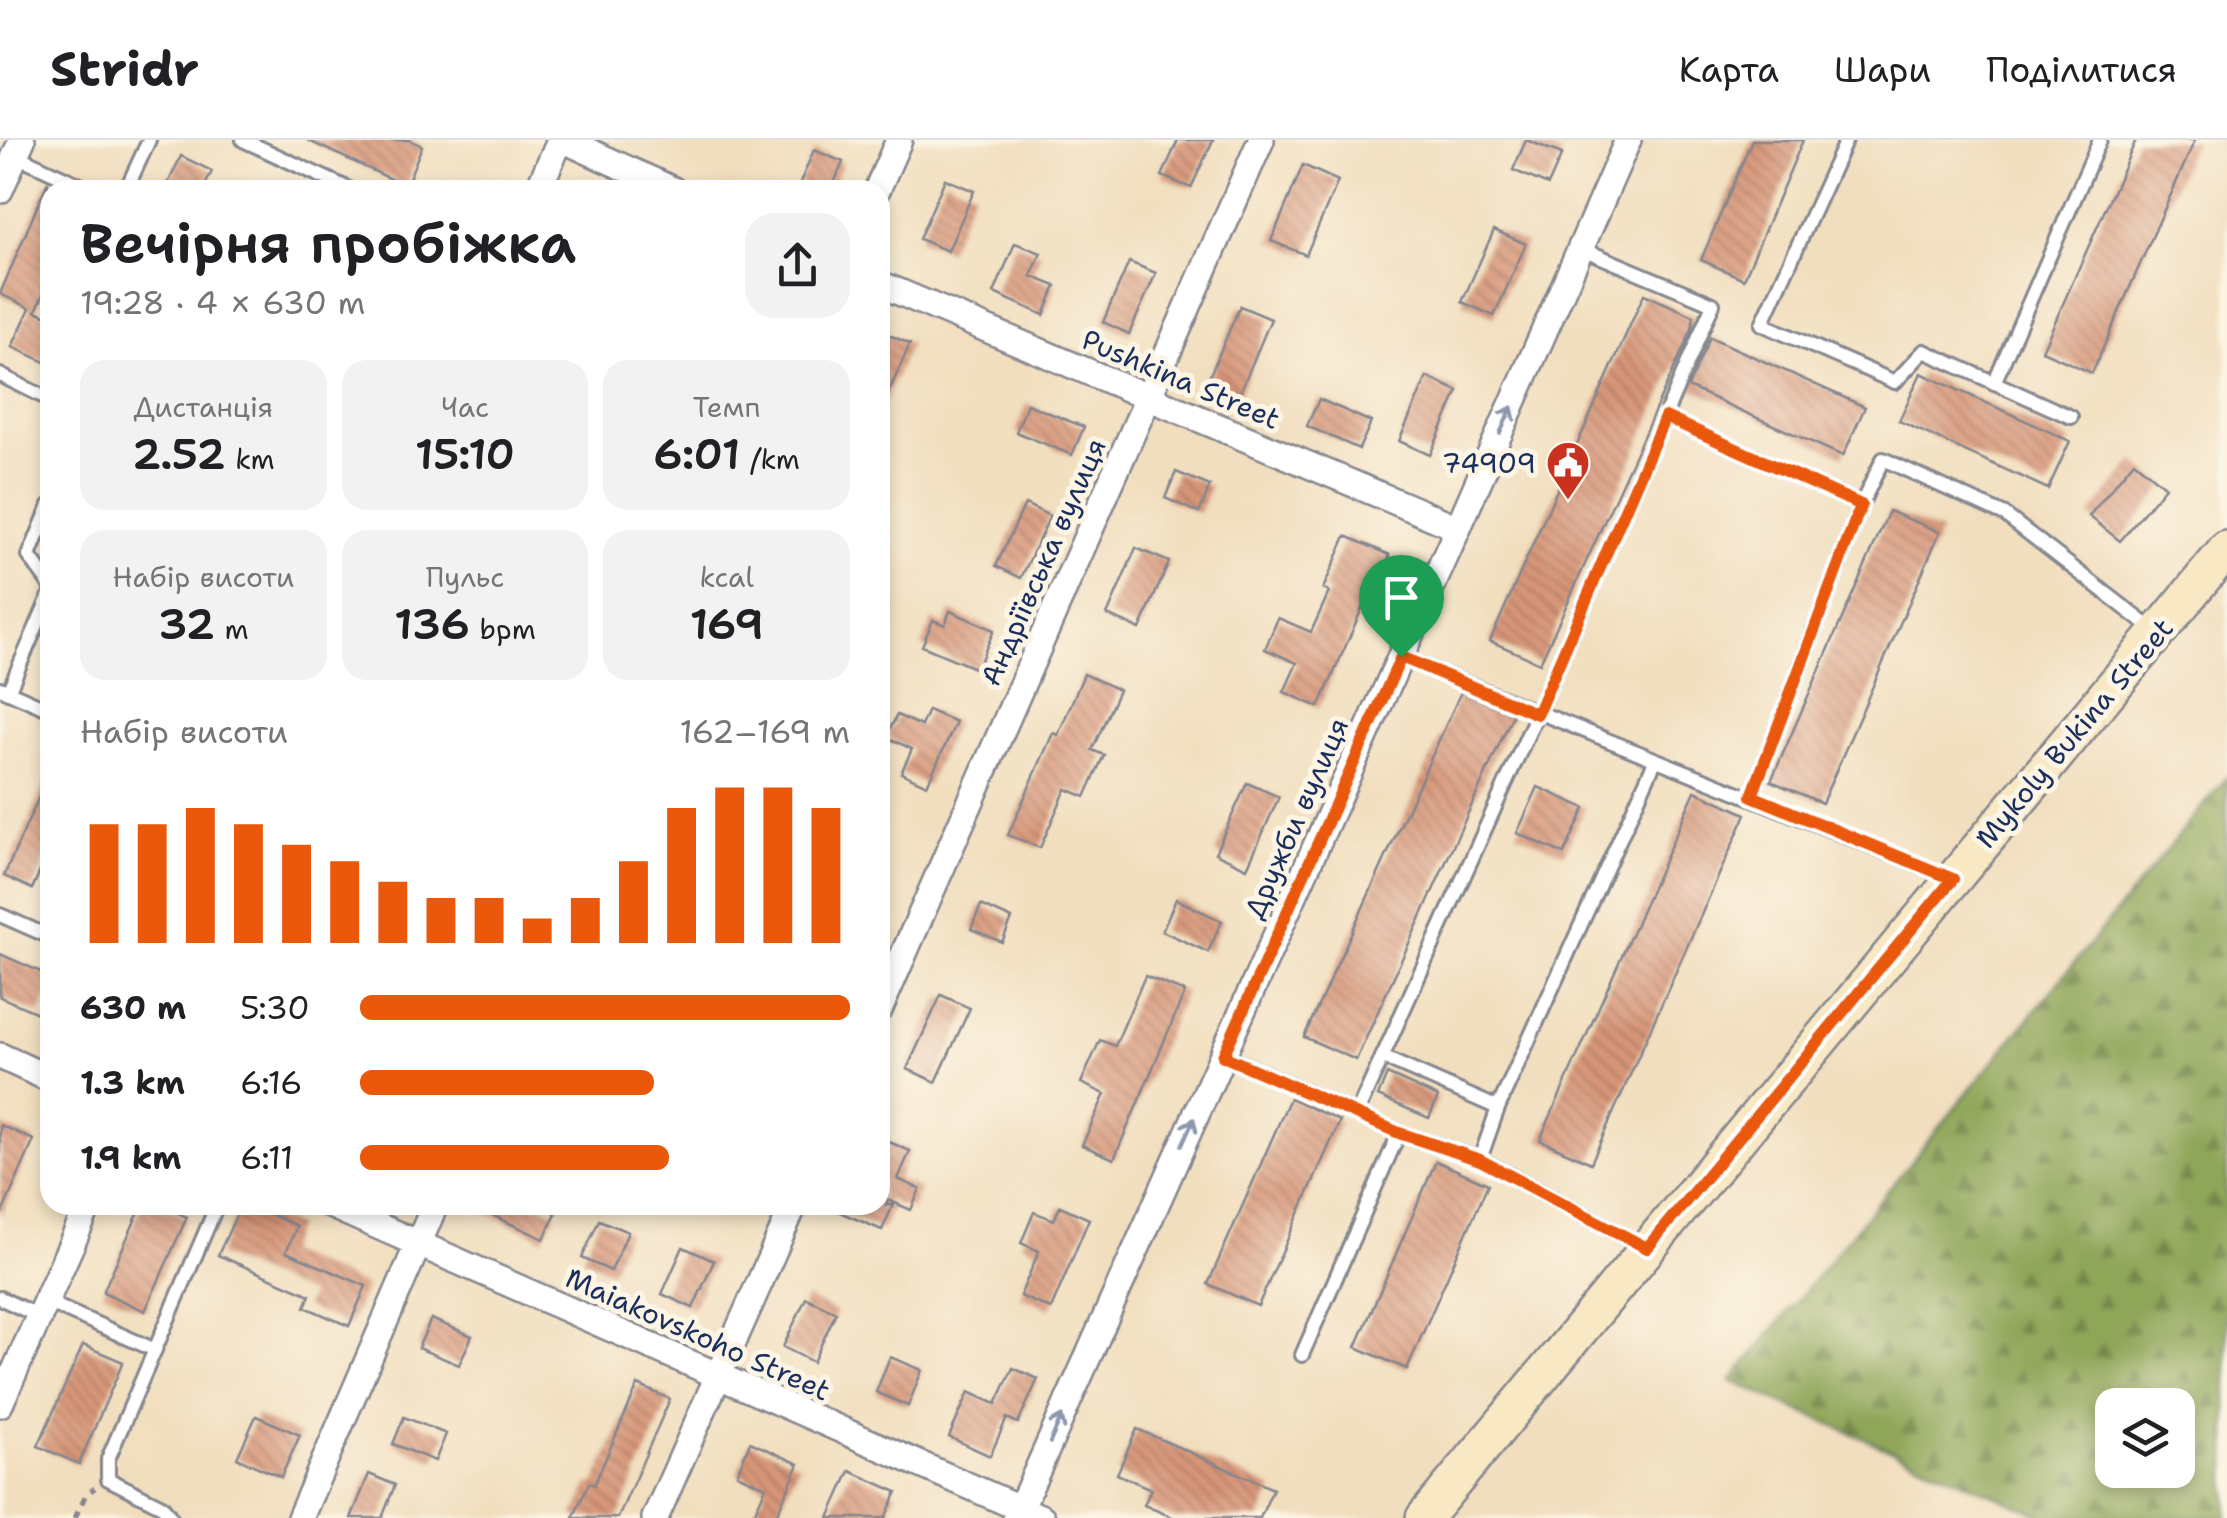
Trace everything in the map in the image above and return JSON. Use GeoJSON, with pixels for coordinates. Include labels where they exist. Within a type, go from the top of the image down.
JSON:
{"type":"FeatureCollection","features":[{"type":"Feature","properties":{"kind":"street"},"geometry":{"type":"LineString","coordinates":[[543,180],[562,140],[650,180]]}},
{"type":"Feature","properties":{"kind":"street"},"geometry":{"type":"LineString","coordinates":[[882,180],[900,140]]}},
{"type":"Feature","properties":{"kind":"street","name":"Андріївська вулиця"},"geometry":{"type":"LineString","coordinates":[[890,985],[1261,140]]}},
{"type":"Feature","properties":{"kind":"street","name":"Дружби вулиця"},"geometry":{"type":"LineString","coordinates":[[1026,1515],[1223,1056],[1628,140]]}},
{"type":"Feature","properties":{"kind":"street"},"geometry":{"type":"LineString","coordinates":[[0,190],[18,148]]}},
{"type":"Feature","properties":{"kind":"street","name":"Pushkina Street"},"geometry":{"type":"LineString","coordinates":[[890,288],[1458,528]]}},
{"type":"Feature","properties":{"kind":"street","name":"Mykoly Bukina Street"},"geometry":{"type":"LineString","coordinates":[[1424,1518],[2227,549]]}},
{"type":"Feature","properties":{"kind":"street"},"geometry":{"type":"LineString","coordinates":[[0,1056],[40,1074]]}},
{"type":"Feature","properties":{"kind":"street"},"geometry":{"type":"LineString","coordinates":[[0,1404],[84,1215]]}},
{"type":"Feature","properties":{"kind":"street","name":"Maiakovskoho Street"},"geometry":{"type":"LineString","coordinates":[[353,1215],[720,1375],[1026,1515]]}},
{"type":"Feature","properties":{"kind":"street"},"geometry":{"type":"LineString","coordinates":[[300,1518],[431,1215]]}},
{"type":"Feature","properties":{"kind":"street"},"geometry":{"type":"LineString","coordinates":[[656,1518],[790,1215]]}},
{"type":"Feature","properties":{"kind":"lane"},"geometry":{"type":"LineString","coordinates":[[131,180],[149,140]]}},
{"type":"Feature","properties":{"kind":"lane"},"geometry":{"type":"LineString","coordinates":[[243,140],[329,180]]}},
{"type":"Feature","properties":{"kind":"lane"},"geometry":{"type":"LineString","coordinates":[[1846,140],[1762,324],[1895,382],[1924,351],[2071,417]]}},
{"type":"Feature","properties":{"kind":"lane"},"geometry":{"type":"LineString","coordinates":[[1994,383],[2100,140]]}},
{"type":"Feature","properties":{"kind":"lane"},"geometry":{"type":"LineString","coordinates":[[18,148],[73,180]]}},
{"type":"Feature","properties":{"kind":"lane"},"geometry":{"type":"LineString","coordinates":[[1357,1113],[1537,714],[1714,304],[1580,248]]}},
{"type":"Feature","properties":{"kind":"lane"},"geometry":{"type":"LineString","coordinates":[[0,375],[40,395]]}},
{"type":"Feature","properties":{"kind":"lane"},"geometry":{"type":"LineString","coordinates":[[1665,417],[1861,505]]}},
{"type":"Feature","properties":{"kind":"lane"},"geometry":{"type":"LineString","coordinates":[[1752,796],[1861,505],[1882,459],[2004,514],[2157,633]]}},
{"type":"Feature","properties":{"kind":"lane"},"geometry":{"type":"LineString","coordinates":[[40,529],[29,556],[40,572]]}},
{"type":"Feature","properties":{"kind":"lane"},"geometry":{"type":"LineString","coordinates":[[40,616],[4,690],[40,706]]}},
{"type":"Feature","properties":{"kind":"lane"},"geometry":{"type":"LineString","coordinates":[[1401,657],[1654,762],[1752,796],[1953,879]]}},
{"type":"Feature","properties":{"kind":"lane"},"geometry":{"type":"LineString","coordinates":[[1480,1160],[1498,1108],[1654,762]]}},
{"type":"Feature","properties":{"kind":"lane"},"geometry":{"type":"LineString","coordinates":[[0,914],[40,932]]}},
{"type":"Feature","properties":{"kind":"lane"},"geometry":{"type":"LineString","coordinates":[[1223,1056],[1399,1133],[1480,1160],[1647,1248]]}},
{"type":"Feature","properties":{"kind":"lane"},"geometry":{"type":"LineString","coordinates":[[1382,1058],[1498,1108]]}},
{"type":"Feature","properties":{"kind":"lane"},"geometry":{"type":"LineString","coordinates":[[1302,1354],[1399,1133]]}},
{"type":"Feature","properties":{"kind":"lane"},"geometry":{"type":"LineString","coordinates":[[171,1518],[162,1506],[108,1479],[108,1459],[213,1215]]}},
{"type":"Feature","properties":{"kind":"lane"},"geometry":{"type":"LineString","coordinates":[[0,1298],[42,1308],[155,1350]]}},
{"type":"Feature","properties":{"kind":"path"},"geometry":{"type":"LineString","coordinates":[[75,1518],[86,1494],[108,1479]]}},
{"type":"Feature","properties":{"kind":"green space"},"geometry":{"type":"Polygon","coordinates":[[[2227,777],[2227,1518],[2047,1518],[1731,1381],[2227,777]]]}},
{"type":"Feature","properties":{"kind":"building"},"geometry":{"type":"Polygon","coordinates":[[[307,140],[410,140],[422,146],[408,180],[393,180],[307,140]]]}},
{"type":"Feature","properties":{"kind":"building"},"geometry":{"type":"Polygon","coordinates":[[[1178,140],[1213,140],[1191,188],[1162,176],[1178,140]]]}},
{"type":"Feature","properties":{"kind":"building"},"geometry":{"type":"Polygon","coordinates":[[[1526,140],[1562,154],[1548,185],[1513,170],[1526,140]]]}},
{"type":"Feature","properties":{"kind":"building"},"geometry":{"type":"Polygon","coordinates":[[[1752,140],[1803,140],[1744,279],[1701,260],[1752,140]]]}},
{"type":"Feature","properties":{"kind":"building"},"geometry":{"type":"Polygon","coordinates":[[[2136,140],[2195,140],[2092,373],[2042,351],[2136,140]]]}},
{"type":"Feature","properties":{"kind":"building"},"geometry":{"type":"Polygon","coordinates":[[[814,150],[843,162],[835,180],[801,180],[814,150]]]}},
{"type":"Feature","properties":{"kind":"building"},"geometry":{"type":"Polygon","coordinates":[[[181,156],[212,171],[208,180],[170,180],[181,156]]]}},
{"type":"Feature","properties":{"kind":"building"},"geometry":{"type":"Polygon","coordinates":[[[1303,165],[1338,181],[1306,255],[1271,241],[1303,165]]]}},
{"type":"Feature","properties":{"kind":"building"},"geometry":{"type":"Polygon","coordinates":[[[945,179],[974,191],[948,251],[919,239],[945,179]]]}},
{"type":"Feature","properties":{"kind":"building"},"geometry":{"type":"Polygon","coordinates":[[[40,200],[40,302],[36,311],[40,313],[40,360],[12,347],[30,308],[0,294],[40,200]]]}},
{"type":"Feature","properties":{"kind":"building"},"geometry":{"type":"Polygon","coordinates":[[[1494,230],[1526,244],[1494,316],[1462,302],[1494,230]]]}},
{"type":"Feature","properties":{"kind":"building"},"geometry":{"type":"Polygon","coordinates":[[[1015,243],[1041,253],[1031,276],[1056,286],[1044,315],[994,293],[1015,243]]]}},
{"type":"Feature","properties":{"kind":"building"},"geometry":{"type":"Polygon","coordinates":[[[1129,262],[1156,273],[1129,334],[1103,322],[1129,262]]]}},
{"type":"Feature","properties":{"kind":"building"},"geometry":{"type":"Polygon","coordinates":[[[1644,294],[1694,316],[1692,329],[1540,663],[1490,641],[1644,294]]]}},
{"type":"Feature","properties":{"kind":"building"},"geometry":{"type":"Polygon","coordinates":[[[1240,306],[1271,319],[1239,395],[1207,382],[1240,306]]]}},
{"type":"Feature","properties":{"kind":"building"},"geometry":{"type":"Polygon","coordinates":[[[890,335],[910,344],[890,389],[890,335]]]}},
{"type":"Feature","properties":{"kind":"building"},"geometry":{"type":"Polygon","coordinates":[[[1710,337],[1865,407],[1843,456],[1688,387],[1710,337]]]}},
{"type":"Feature","properties":{"kind":"building"},"geometry":{"type":"Polygon","coordinates":[[[1921,373],[2070,441],[2048,489],[1899,421],[1921,373]]]}},
{"type":"Feature","properties":{"kind":"building"},"geometry":{"type":"Polygon","coordinates":[[[1427,377],[1458,391],[1430,455],[1399,441],[1427,377]]]}},
{"type":"Feature","properties":{"kind":"building"},"geometry":{"type":"Polygon","coordinates":[[[1319,399],[1371,422],[1359,449],[1307,426],[1319,399]]]}},
{"type":"Feature","properties":{"kind":"building"},"geometry":{"type":"Polygon","coordinates":[[[1027,404],[1084,427],[1072,455],[1016,432],[1027,404]]]}},
{"type":"Feature","properties":{"kind":"building"},"geometry":{"type":"Polygon","coordinates":[[[2134,461],[2165,487],[2120,541],[2089,516],[2134,461]]]}},
{"type":"Feature","properties":{"kind":"building"},"geometry":{"type":"Polygon","coordinates":[[[1176,472],[1210,486],[1199,513],[1165,498],[1176,472]]]}},
{"type":"Feature","properties":{"kind":"building"},"geometry":{"type":"Polygon","coordinates":[[[1025,504],[1050,516],[1021,578],[996,566],[1025,504]]]}},
{"type":"Feature","properties":{"kind":"building"},"geometry":{"type":"Polygon","coordinates":[[[1889,511],[1940,532],[1822,803],[1771,781],[1889,511]]]}},
{"type":"Feature","properties":{"kind":"building"},"geometry":{"type":"Polygon","coordinates":[[[1346,536],[1390,555],[1319,707],[1284,692],[1297,663],[1265,649],[1278,618],[1311,632],[1329,592],[1323,589],[1346,536]]]}},
{"type":"Feature","properties":{"kind":"building"},"geometry":{"type":"Polygon","coordinates":[[[1136,548],[1169,562],[1140,629],[1107,615],[1136,548]]]}},
{"type":"Feature","properties":{"kind":"building"},"geometry":{"type":"Polygon","coordinates":[[[950,611],[994,630],[977,669],[922,646],[933,620],[945,625],[950,611]]]}},
{"type":"Feature","properties":{"kind":"building"},"geometry":{"type":"Polygon","coordinates":[[[1084,674],[1119,690],[1092,750],[1104,755],[1085,797],[1066,789],[1040,848],[1008,835],[1084,674]]]}},
{"type":"Feature","properties":{"kind":"building"},"geometry":{"type":"Polygon","coordinates":[[[1461,692],[1513,714],[1356,1060],[1304,1037],[1461,692]]]}},
{"type":"Feature","properties":{"kind":"building"},"geometry":{"type":"Polygon","coordinates":[[[928,710],[956,722],[927,785],[901,773],[912,749],[890,739],[897,715],[921,726],[928,710]]]}},
{"type":"Feature","properties":{"kind":"building"},"geometry":{"type":"Polygon","coordinates":[[[1247,783],[1279,797],[1247,868],[1215,853],[1247,783]]]}},
{"type":"Feature","properties":{"kind":"building"},"geometry":{"type":"Polygon","coordinates":[[[1538,787],[1585,808],[1564,854],[1517,833],[1538,787]]]}},
{"type":"Feature","properties":{"kind":"building"},"geometry":{"type":"Polygon","coordinates":[[[1695,791],[1746,814],[1591,1163],[1540,1140],[1695,791]]]}},
{"type":"Feature","properties":{"kind":"building"},"geometry":{"type":"Polygon","coordinates":[[[40,795],[40,871],[32,889],[4,876],[40,795]]]}},
{"type":"Feature","properties":{"kind":"building"},"geometry":{"type":"Polygon","coordinates":[[[1176,899],[1222,921],[1208,952],[1162,931],[1176,899]]]}},
{"type":"Feature","properties":{"kind":"building"},"geometry":{"type":"Polygon","coordinates":[[[981,905],[1012,919],[1002,942],[971,929],[981,905]]]}},
{"type":"Feature","properties":{"kind":"building"},"geometry":{"type":"Polygon","coordinates":[[[0,954],[40,972],[40,1014],[0,997],[0,954]]]}},
{"type":"Feature","properties":{"kind":"building"},"geometry":{"type":"Polygon","coordinates":[[[1145,976],[1185,992],[1114,1159],[1082,1145],[1105,1094],[1081,1083],[1100,1040],[1115,1046],[1145,976]]]}},
{"type":"Feature","properties":{"kind":"building"},"geometry":{"type":"Polygon","coordinates":[[[941,995],[970,1008],[936,1082],[907,1069],[941,995]]]}},
{"type":"Feature","properties":{"kind":"building"},"geometry":{"type":"Polygon","coordinates":[[[1387,1074],[1438,1097],[1429,1118],[1378,1096],[1387,1074]]]}},
{"type":"Feature","properties":{"kind":"building"},"geometry":{"type":"Polygon","coordinates":[[[1290,1098],[1340,1121],[1258,1306],[1208,1284],[1290,1098]]]}},
{"type":"Feature","properties":{"kind":"building"},"geometry":{"type":"Polygon","coordinates":[[[0,1125],[34,1140],[0,1218],[0,1125]]]}},
{"type":"Feature","properties":{"kind":"building"},"geometry":{"type":"Polygon","coordinates":[[[890,1142],[910,1151],[898,1179],[920,1189],[911,1210],[890,1201],[890,1142]]]}},
{"type":"Feature","properties":{"kind":"building"},"geometry":{"type":"Polygon","coordinates":[[[1436,1161],[1488,1184],[1407,1369],[1356,1347],[1436,1161]]]}},
{"type":"Feature","properties":{"kind":"building"},"geometry":{"type":"Polygon","coordinates":[[[1060,1206],[1089,1219],[1051,1309],[1020,1296],[1039,1251],[1021,1243],[1034,1212],[1054,1220],[1060,1206]]]}},
{"type":"Feature","properties":{"kind":"building"},"geometry":{"type":"Polygon","coordinates":[[[138,1215],[187,1217],[145,1311],[103,1292],[138,1215]]]}},
{"type":"Feature","properties":{"kind":"building"},"geometry":{"type":"Polygon","coordinates":[[[236,1215],[272,1215],[297,1226],[286,1252],[366,1286],[349,1326],[305,1307],[310,1295],[218,1255],[236,1215]]]}},
{"type":"Feature","properties":{"kind":"building"},"geometry":{"type":"Polygon","coordinates":[[[492,1215],[555,1215],[544,1239],[492,1215]]]}},
{"type":"Feature","properties":{"kind":"building"},"geometry":{"type":"Polygon","coordinates":[[[847,1215],[889,1215],[882,1230],[847,1215]]]}},
{"type":"Feature","properties":{"kind":"building"},"geometry":{"type":"Polygon","coordinates":[[[599,1220],[628,1232],[611,1271],[582,1258],[599,1220]]]}},
{"type":"Feature","properties":{"kind":"building"},"geometry":{"type":"Polygon","coordinates":[[[683,1247],[714,1261],[693,1308],[662,1294],[683,1247]]]}},
{"type":"Feature","properties":{"kind":"building"},"geometry":{"type":"Polygon","coordinates":[[[806,1298],[836,1312],[813,1362],[783,1347],[806,1298]]]}},
{"type":"Feature","properties":{"kind":"building"},"geometry":{"type":"Polygon","coordinates":[[[431,1319],[472,1336],[459,1365],[418,1348],[431,1319]]]}},
{"type":"Feature","properties":{"kind":"building"},"geometry":{"type":"Polygon","coordinates":[[[83,1345],[123,1362],[79,1464],[38,1446],[83,1345]]]}},
{"type":"Feature","properties":{"kind":"building"},"geometry":{"type":"Polygon","coordinates":[[[890,1357],[922,1370],[908,1406],[876,1392],[890,1357]]]}},
{"type":"Feature","properties":{"kind":"building"},"geometry":{"type":"Polygon","coordinates":[[[1013,1368],[1038,1379],[1018,1423],[1007,1418],[990,1456],[949,1437],[969,1392],[996,1404],[1013,1368]]]}},
{"type":"Feature","properties":{"kind":"building"},"geometry":{"type":"Polygon","coordinates":[[[638,1385],[670,1399],[618,1518],[573,1518],[589,1483],[594,1485],[638,1385]]]}},
{"type":"Feature","properties":{"kind":"building"},"geometry":{"type":"Polygon","coordinates":[[[256,1416],[300,1435],[281,1477],[237,1458],[256,1416]]]}},
{"type":"Feature","properties":{"kind":"building"},"geometry":{"type":"Polygon","coordinates":[[[404,1417],[446,1434],[435,1461],[393,1444],[404,1417]]]}},
{"type":"Feature","properties":{"kind":"building"},"geometry":{"type":"Polygon","coordinates":[[[1137,1429],[1273,1489],[1260,1518],[1174,1518],[1144,1505],[1151,1489],[1117,1474],[1137,1429]]]}},
{"type":"Feature","properties":{"kind":"building"},"geometry":{"type":"Polygon","coordinates":[[[750,1442],[799,1464],[775,1518],[752,1518],[766,1487],[737,1474],[750,1442]]]}},
{"type":"Feature","properties":{"kind":"building"},"geometry":{"type":"Polygon","coordinates":[[[850,1471],[897,1492],[885,1518],[829,1518],[850,1471]]]}},
{"type":"Feature","properties":{"kind":"building"},"geometry":{"type":"Polygon","coordinates":[[[369,1474],[395,1485],[382,1518],[351,1518],[369,1474]]]}},
{"type":"Feature","properties":{"kind":"place","name":"74909"},"geometry":{"type":"Point","coordinates":[1568,501]}},
{"type":"Feature","properties":{"kind":"route"},"geometry":{"type":"LineString","coordinates":[[1665,417],[1861,505],[1752,796],[1953,879],[1647,1248],[1480,1160],[1399,1133],[1223,1056],[1401,657],[1537,714],[1665,417]]}}]}
